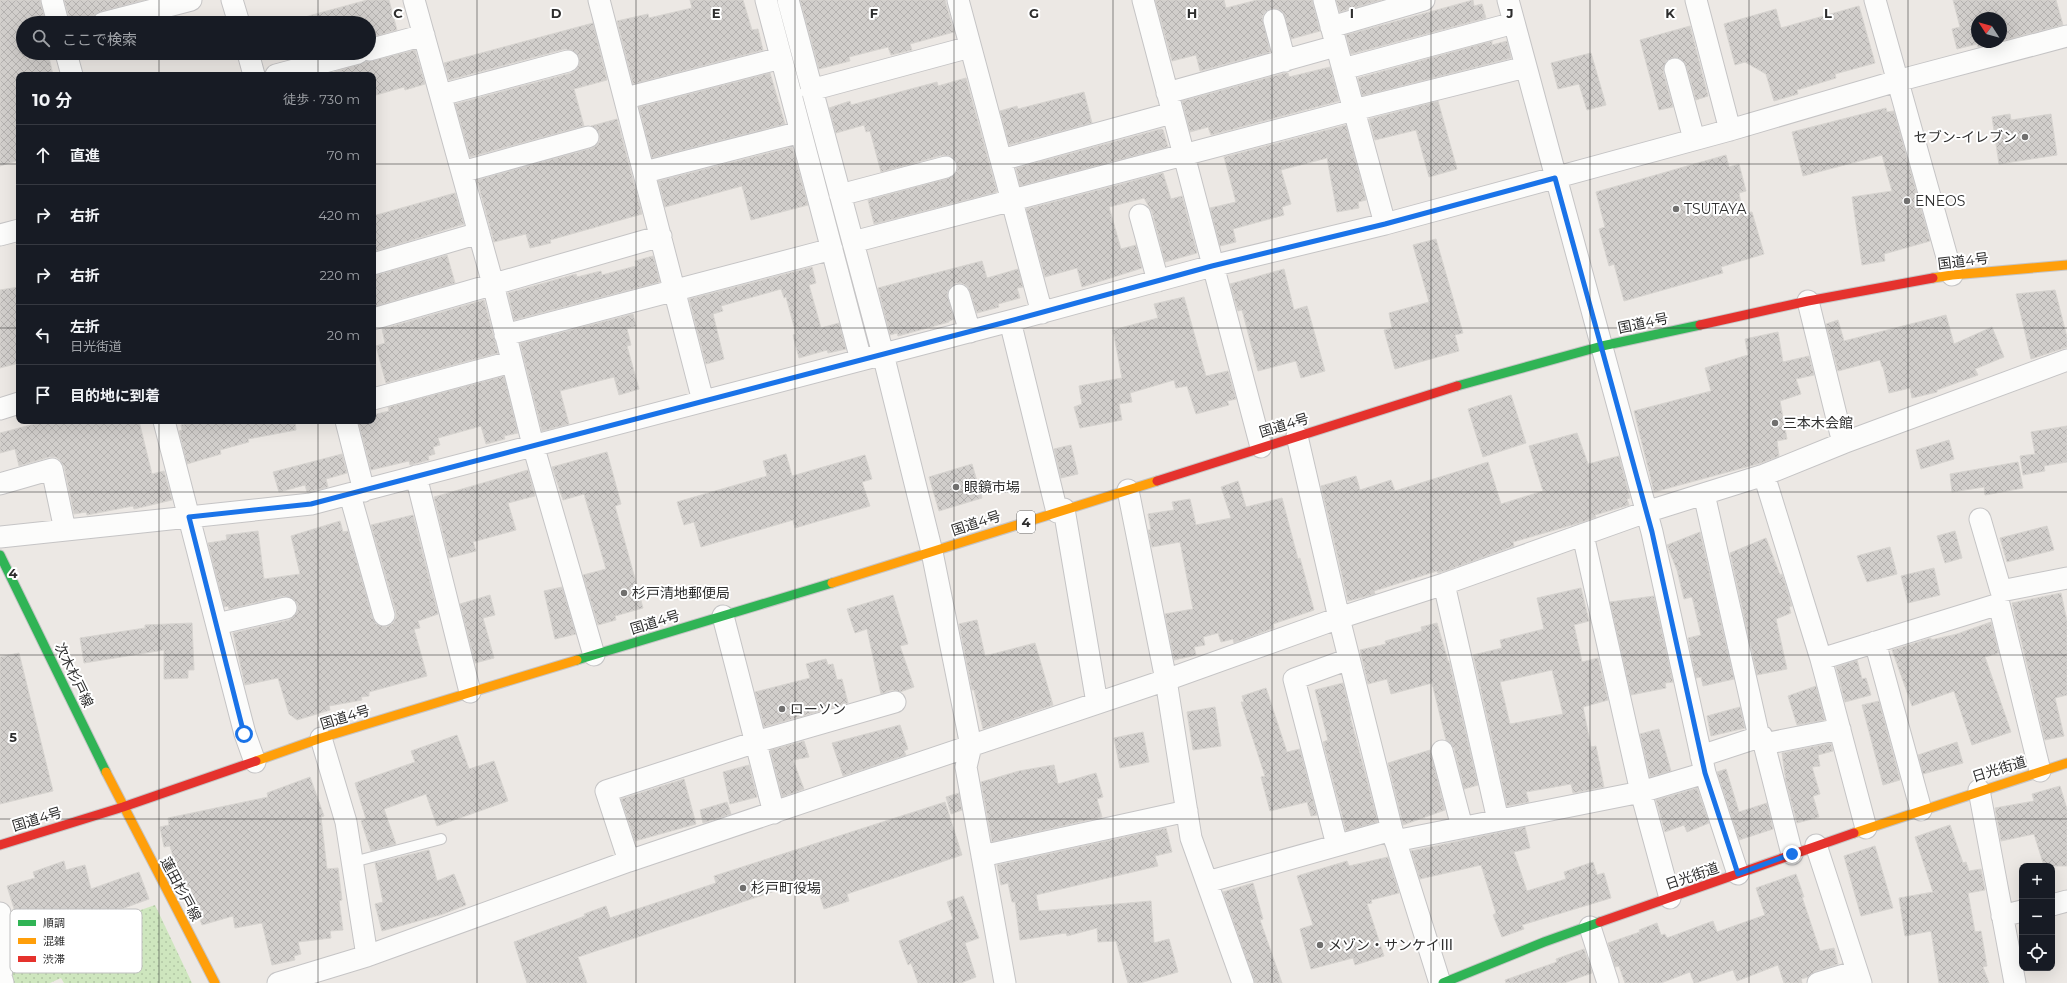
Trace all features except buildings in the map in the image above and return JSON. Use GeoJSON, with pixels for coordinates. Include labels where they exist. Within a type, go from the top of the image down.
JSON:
{"type":"FeatureCollection","features":[{"type":"Feature","properties":{"kind":"main road","name":"国道4号"},"geometry":{"type":"LineString","coordinates":[[0,845],[123,807],[321,738],[932,552],[1480,379],[1602,346],[1808,301],[1952,275],[2067,265]]}},
{"type":"Feature","properties":{"kind":"main road","name":"次木杉戸線"},"geometry":{"type":"LineString","coordinates":[[0,555],[123,807]]}},
{"type":"Feature","properties":{"kind":"main road","name":"日光街道"},"geometry":{"type":"LineString","coordinates":[[1443,983],[1544,942],[1590,927],[1816,845],[1979,790],[2067,763]]}},
{"type":"Feature","properties":{"kind":"main road","name":"蓮田杉戸線"},"geometry":{"type":"LineString","coordinates":[[123,807],[215,983]]}},
{"type":"Feature","properties":{"kind":"street"},"geometry":{"type":"LineString","coordinates":[[52,0],[56,16]]}},
{"type":"Feature","properties":{"kind":"street"},"geometry":{"type":"LineString","coordinates":[[130,16],[192,0]]}},
{"type":"Feature","properties":{"kind":"street"},"geometry":{"type":"LineString","coordinates":[[232,0],[237,16]]}},
{"type":"Feature","properties":{"kind":"street"},"geometry":{"type":"LineString","coordinates":[[414,0],[493,284],[511,362],[533,445],[594,655]]}},
{"type":"Feature","properties":{"kind":"street"},"geometry":{"type":"LineString","coordinates":[[600,0],[703,401]]}},
{"type":"Feature","properties":{"kind":"street"},"geometry":{"type":"LineString","coordinates":[[766,0],[861,360]]}},
{"type":"Feature","properties":{"kind":"street"},"geometry":{"type":"LineString","coordinates":[[788,0],[883,354],[932,552],[971,746],[966,767],[982,856],[999,980]]}},
{"type":"Feature","properties":{"kind":"street"},"geometry":{"type":"LineString","coordinates":[[958,0],[1042,312]]}},
{"type":"Feature","properties":{"kind":"street"},"geometry":{"type":"LineString","coordinates":[[1143,0],[1261,447]]}},
{"type":"Feature","properties":{"kind":"street"},"geometry":{"type":"LineString","coordinates":[[1324,0],[1385,224]]}},
{"type":"Feature","properties":{"kind":"street"},"geometry":{"type":"LineString","coordinates":[[1001,160],[1170,103],[1285,60],[1334,37],[1424,0]]}},
{"type":"Feature","properties":{"kind":"street"},"geometry":{"type":"LineString","coordinates":[[1508,0],[1652,532],[1703,764],[1738,874]]}},
{"type":"Feature","properties":{"kind":"street"},"geometry":{"type":"LineString","coordinates":[[1696,0],[1730,130]]}},
{"type":"Feature","properties":{"kind":"street"},"geometry":{"type":"LineString","coordinates":[[1875,0],[1952,275]]}},
{"type":"Feature","properties":{"kind":"street"},"geometry":{"type":"LineString","coordinates":[[1274,20],[1285,60]]}},
{"type":"Feature","properties":{"kind":"street"},"geometry":{"type":"LineString","coordinates":[[1343,69],[1514,23]]}},
{"type":"Feature","properties":{"kind":"street"},"geometry":{"type":"LineString","coordinates":[[376,48],[424,35]]}},
{"type":"Feature","properties":{"kind":"street"},"geometry":{"type":"LineString","coordinates":[[0,537],[311,504],[357,493],[533,445],[970,332],[1212,266],[1385,224],[1730,130],[1897,81],[2067,36]]}},
{"type":"Feature","properties":{"kind":"street"},"geometry":{"type":"LineString","coordinates":[[812,90],[970,47]]}},
{"type":"Feature","properties":{"kind":"street"},"geometry":{"type":"LineString","coordinates":[[626,98],[781,58]]}},
{"type":"Feature","properties":{"kind":"street"},"geometry":{"type":"LineString","coordinates":[[68,60],[71,72]]}},
{"type":"Feature","properties":{"kind":"street"},"geometry":{"type":"LineString","coordinates":[[250,60],[253,72]]}},
{"type":"Feature","properties":{"kind":"street"},"geometry":{"type":"LineString","coordinates":[[287,72],[332,60]]}},
{"type":"Feature","properties":{"kind":"street"},"geometry":{"type":"LineString","coordinates":[[441,95],[568,61]]}},
{"type":"Feature","properties":{"kind":"street"},"geometry":{"type":"LineString","coordinates":[[853,242],[1354,110],[1526,67]]}},
{"type":"Feature","properties":{"kind":"street"},"geometry":{"type":"LineString","coordinates":[[1675,69],[1694,139]]}},
{"type":"Feature","properties":{"kind":"street"},"geometry":{"type":"LineString","coordinates":[[645,172],[801,132]]}},
{"type":"Feature","properties":{"kind":"street"},"geometry":{"type":"LineString","coordinates":[[462,172],[588,137]]}},
{"type":"Feature","properties":{"kind":"street"},"geometry":{"type":"LineString","coordinates":[[840,195],[946,167]]}},
{"type":"Feature","properties":{"kind":"street"},"geometry":{"type":"LineString","coordinates":[[1140,215],[1158,281]]}},
{"type":"Feature","properties":{"kind":"street"},"geometry":{"type":"LineString","coordinates":[[0,235],[16,231]]}},
{"type":"Feature","properties":{"kind":"street"},"geometry":{"type":"LineString","coordinates":[[376,263],[479,234]]}},
{"type":"Feature","properties":{"kind":"street"},"geometry":{"type":"LineString","coordinates":[[376,318],[661,236]]}},
{"type":"Feature","properties":{"kind":"street"},"geometry":{"type":"LineString","coordinates":[[505,335],[832,249]]}},
{"type":"Feature","properties":{"kind":"street"},"geometry":{"type":"LineString","coordinates":[[959,295],[970,332]]}},
{"type":"Feature","properties":{"kind":"street"},"geometry":{"type":"LineString","coordinates":[[1808,301],[1843,443]]}},
{"type":"Feature","properties":{"kind":"street"},"geometry":{"type":"LineString","coordinates":[[1010,321],[1061,511],[1098,703]]}},
{"type":"Feature","properties":{"kind":"street"},"geometry":{"type":"LineString","coordinates":[[278,983],[367,956],[629,861],[1166,680],[1339,618],[1444,584],[1646,512],[1764,475],[1843,443],[2067,360]]}},
{"type":"Feature","properties":{"kind":"street"},"geometry":{"type":"LineString","coordinates":[[376,398],[511,362]]}},
{"type":"Feature","properties":{"kind":"street"},"geometry":{"type":"LineString","coordinates":[[0,409],[16,404]]}},
{"type":"Feature","properties":{"kind":"street"},"geometry":{"type":"LineString","coordinates":[[165,424],[244,734],[255,762]]}},
{"type":"Feature","properties":{"kind":"street"},"geometry":{"type":"LineString","coordinates":[[346,424],[357,493],[384,615]]}},
{"type":"Feature","properties":{"kind":"street"},"geometry":{"type":"LineString","coordinates":[[1297,436],[1339,618],[1393,836],[1440,983]]}},
{"type":"Feature","properties":{"kind":"street"},"geometry":{"type":"LineString","coordinates":[[0,484],[52,469],[65,530]]}},
{"type":"Feature","properties":{"kind":"street"},"geometry":{"type":"LineString","coordinates":[[1764,475],[1821,659],[1866,828]]}},
{"type":"Feature","properties":{"kind":"street"},"geometry":{"type":"LineString","coordinates":[[416,476],[470,692]]}},
{"type":"Feature","properties":{"kind":"street"},"geometry":{"type":"LineString","coordinates":[[1128,490],[1166,680],[1191,838],[1244,983]]}},
{"type":"Feature","properties":{"kind":"street"},"geometry":{"type":"LineString","coordinates":[[1704,494],[1762,741],[1792,854]]}},
{"type":"Feature","properties":{"kind":"street"},"geometry":{"type":"LineString","coordinates":[[1980,520],[2000,597],[2040,771]]}},
{"type":"Feature","properties":{"kind":"street"},"geometry":{"type":"LineString","coordinates":[[1582,535],[1642,792],[1670,898]]}},
{"type":"Feature","properties":{"kind":"street"},"geometry":{"type":"LineString","coordinates":[[1821,659],[1875,642],[2000,597],[2067,578]]}},
{"type":"Feature","properties":{"kind":"street"},"geometry":{"type":"LineString","coordinates":[[1444,584],[1498,820]]}},
{"type":"Feature","properties":{"kind":"street"},"geometry":{"type":"LineString","coordinates":[[217,624],[286,608]]}},
{"type":"Feature","properties":{"kind":"street"},"geometry":{"type":"LineString","coordinates":[[723,616],[774,813]]}},
{"type":"Feature","properties":{"kind":"street"},"geometry":{"type":"LineString","coordinates":[[1875,642],[1921,810]]}},
{"type":"Feature","properties":{"kind":"street"},"geometry":{"type":"LineString","coordinates":[[1337,845],[1294,679],[1349,659]]}},
{"type":"Feature","properties":{"kind":"street"},"geometry":{"type":"LineString","coordinates":[[629,861],[606,791],[756,742],[895,702]]}},
{"type":"Feature","properties":{"kind":"street"},"geometry":{"type":"LineString","coordinates":[[1207,882],[1337,845],[1462,827],[1642,792],[1703,764],[1762,741],[1840,729]]}},
{"type":"Feature","properties":{"kind":"street"},"geometry":{"type":"LineString","coordinates":[[321,738],[346,822],[367,956]]}},
{"type":"Feature","properties":{"kind":"street"},"geometry":{"type":"LineString","coordinates":[[1442,751],[1462,827]]}},
{"type":"Feature","properties":{"kind":"street"},"geometry":{"type":"LineString","coordinates":[[1979,790],[2015,983]]}},
{"type":"Feature","properties":{"kind":"street"},"geometry":{"type":"LineString","coordinates":[[982,856],[1187,811]]}},
{"type":"Feature","properties":{"kind":"street"},"geometry":{"type":"LineString","coordinates":[[1816,845],[1859,977],[1818,983]]}},
{"type":"Feature","properties":{"kind":"street"},"geometry":{"type":"LineString","coordinates":[[2055,904],[2067,901]]}},
{"type":"Feature","properties":{"kind":"street"},"geometry":{"type":"LineString","coordinates":[[2002,916],[2019,912]]}},
{"type":"Feature","properties":{"kind":"street"},"geometry":{"type":"LineString","coordinates":[[0,913],[5,948],[1,978]]}},
{"type":"Feature","properties":{"kind":"street"},"geometry":{"type":"LineString","coordinates":[[1590,927],[1608,983]]}},
{"type":"Feature","properties":{"kind":"lane"},"geometry":{"type":"LineString","coordinates":[[353,862],[441,839]]}},
{"type":"Feature","properties":{"kind":"green space"},"geometry":{"type":"Polygon","coordinates":[[[155,905],[192,983],[64,983],[61,978],[50,983],[13,983],[10,973],[142,973],[142,910],[155,905]]]}},
{"type":"Feature","properties":{"kind":"traffic: fast"},"geometry":{"type":"LineString","coordinates":[[1457,386],[1602,346],[1700,325]]}},
{"type":"Feature","properties":{"kind":"traffic: fast"},"geometry":{"type":"LineString","coordinates":[[0,555],[106,772]]}},
{"type":"Feature","properties":{"kind":"traffic: fast"},"geometry":{"type":"LineString","coordinates":[[577,660],[832,583]]}},
{"type":"Feature","properties":{"kind":"traffic: fast"},"geometry":{"type":"LineString","coordinates":[[1443,983],[1544,942],[1600,922]]}},
{"type":"Feature","properties":{"kind":"traffic: slow"},"geometry":{"type":"LineString","coordinates":[[1933,278],[2067,265]]}},
{"type":"Feature","properties":{"kind":"traffic: slow"},"geometry":{"type":"LineString","coordinates":[[832,583],[1157,481]]}},
{"type":"Feature","properties":{"kind":"traffic: slow"},"geometry":{"type":"LineString","coordinates":[[256,761],[321,738],[577,660]]}},
{"type":"Feature","properties":{"kind":"traffic: slow"},"geometry":{"type":"LineString","coordinates":[[1854,833],[2067,763]]}},
{"type":"Feature","properties":{"kind":"traffic: slow"},"geometry":{"type":"LineString","coordinates":[[106,772],[215,983]]}},
{"type":"Feature","properties":{"kind":"traffic: jam"},"geometry":{"type":"LineString","coordinates":[[1700,325],[1808,301],[1933,278]]}},
{"type":"Feature","properties":{"kind":"traffic: jam"},"geometry":{"type":"LineString","coordinates":[[1157,481],[1457,386]]}},
{"type":"Feature","properties":{"kind":"traffic: jam"},"geometry":{"type":"LineString","coordinates":[[0,845],[123,807],[256,761]]}},
{"type":"Feature","properties":{"kind":"traffic: jam"},"geometry":{"type":"LineString","coordinates":[[1600,922],[1854,833]]}},
{"type":"Feature","properties":{"kind":"place","name":"セブン-イレブン"},"geometry":{"type":"Point","coordinates":[2025,137]}},
{"type":"Feature","properties":{"kind":"place","name":"ENEOS"},"geometry":{"type":"Point","coordinates":[1907,201]}},
{"type":"Feature","properties":{"kind":"place","name":"TSUTAYA"},"geometry":{"type":"Point","coordinates":[1676,209]}},
{"type":"Feature","properties":{"kind":"place","name":"三本木会館"},"geometry":{"type":"Point","coordinates":[1775,423]}},
{"type":"Feature","properties":{"kind":"place","name":"眼鏡市場"},"geometry":{"type":"Point","coordinates":[956,487]}},
{"type":"Feature","properties":{"kind":"place","name":"杉戸清地郵便局"},"geometry":{"type":"Point","coordinates":[624,593]}},
{"type":"Feature","properties":{"kind":"place","name":"ローソン"},"geometry":{"type":"Point","coordinates":[782,709]}},
{"type":"Feature","properties":{"kind":"place","name":"杉戸町役場"},"geometry":{"type":"Point","coordinates":[743,888]}},
{"type":"Feature","properties":{"kind":"place","name":"メゾン・サンケイⅢ"},"geometry":{"type":"Point","coordinates":[1320,945]}},
{"type":"Feature","properties":{"kind":"route"},"geometry":{"type":"LineString","coordinates":[[244,734],[189,517],[311,504],[364,491],[533,445],[1010,321],[1212,266],[1385,224],[1555,178],[1652,532],[1705,773],[1738,874],[1792,854]]}}]}
